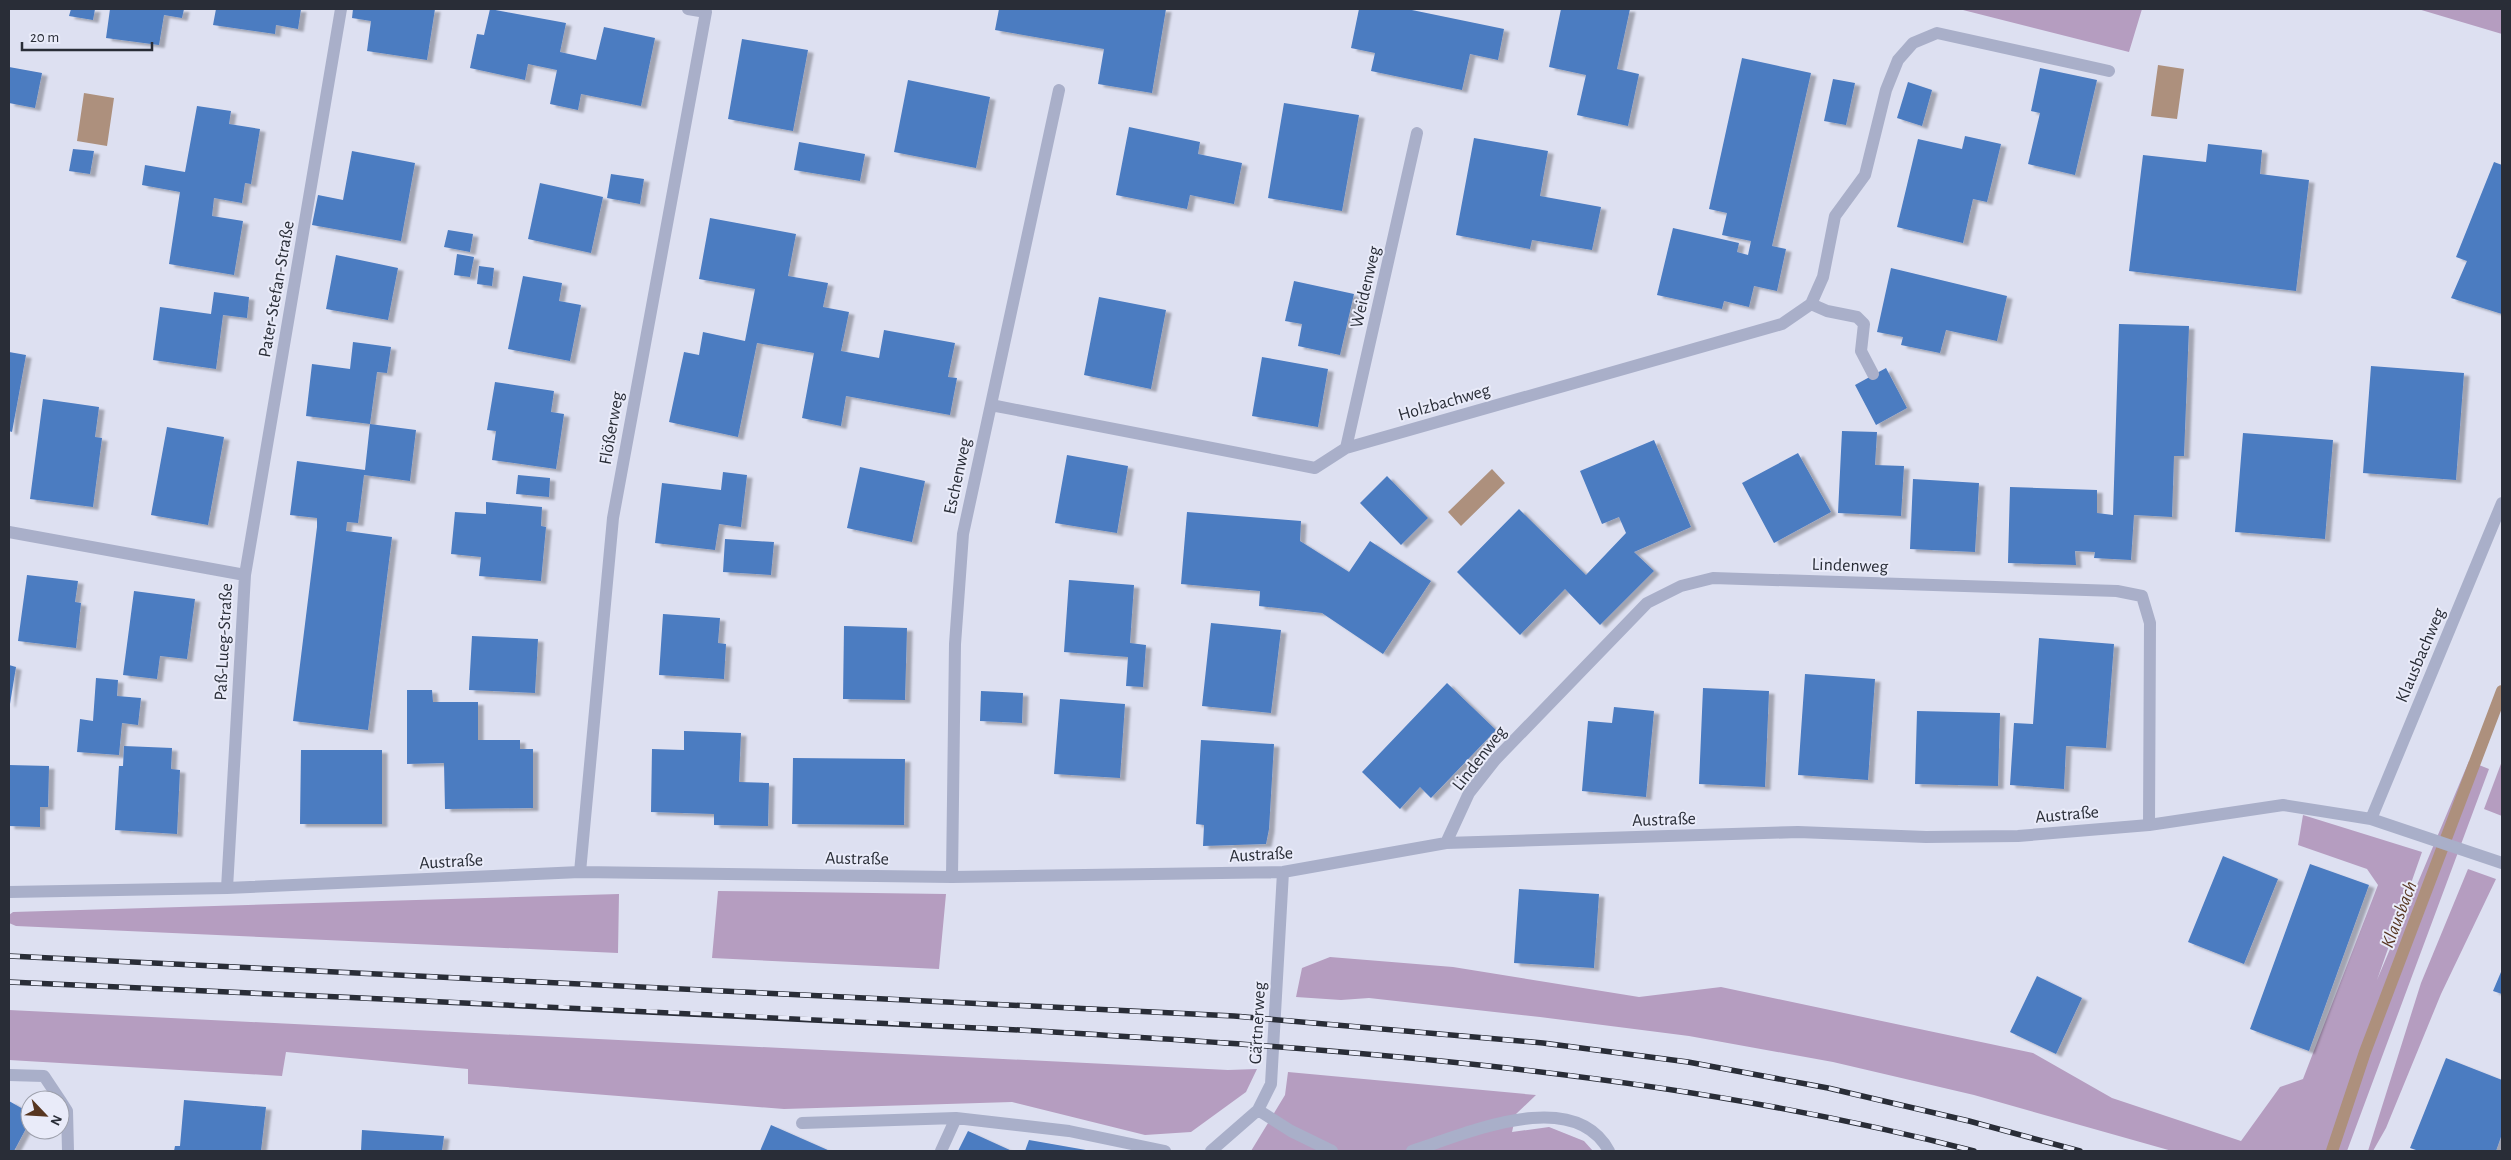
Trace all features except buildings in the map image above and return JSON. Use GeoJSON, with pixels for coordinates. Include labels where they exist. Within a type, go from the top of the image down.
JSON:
{"type":"FeatureCollection","features":[{"type":"Feature","properties":{"kind":"street","name":"Pater-Stefan-Straße"},"geometry":{"type":"LineString","coordinates":[[245,575],[341,9]]}},
{"type":"Feature","properties":{"kind":"street","name":"Flößerweg"},"geometry":{"type":"LineString","coordinates":[[580,872],[612,518],[706,12],[688,9]]}},
{"type":"Feature","properties":{"kind":"street"},"geometry":{"type":"LineString","coordinates":[[1873,374],[1861,352],[1864,324],[1857,317],[1827,312],[1811,304],[1823,276],[1835,216],[1865,174],[1886,90],[1898,60],[1913,43],[1937,33],[2109,71]]}},
{"type":"Feature","properties":{"kind":"street","name":"Eschenweg"},"geometry":{"type":"LineString","coordinates":[[952,877],[955,644],[962,534],[1059,90]]}},
{"type":"Feature","properties":{"kind":"street","name":"Weidenweg"},"geometry":{"type":"LineString","coordinates":[[1346,448],[1418,133]]}},
{"type":"Feature","properties":{"kind":"street","name":"Holzbachweg"},"geometry":{"type":"LineString","coordinates":[[991,404],[1315,468],[1346,448],[1782,324],[1811,304]]}},
{"type":"Feature","properties":{"kind":"street","name":"Klausbachweg"},"geometry":{"type":"LineString","coordinates":[[2371,819],[2502,503]]}},
{"type":"Feature","properties":{"kind":"street","name":"Paß-Lueg-Straße"},"geometry":{"type":"LineString","coordinates":[[9,532],[245,575],[227,888]]}},
{"type":"Feature","properties":{"kind":"street","name":"Lindenweg"},"geometry":{"type":"LineString","coordinates":[[1446,843],[1469,793],[1494,760],[1647,603],[1681,586],[1713,578],[2117,591],[2142,596],[2150,623],[2148,825]]}},
{"type":"Feature","properties":{"kind":"street","name":"Austraße"},"geometry":{"type":"LineString","coordinates":[[9,892],[227,888],[580,872],[952,877],[1283,872],[1446,843],[1798,832],[1926,838],[2008,836],[2148,825],[2283,806],[2371,819],[2501,863]]}},
{"type":"Feature","properties":{"kind":"street","name":"Gärtnerweg"},"geometry":{"type":"LineString","coordinates":[[1211,1151],[1258,1110],[1271,1084],[1283,872]]}},
{"type":"Feature","properties":{"kind":"street"},"geometry":{"type":"LineString","coordinates":[[9,1075],[44,1076],[53,1090]]}},
{"type":"Feature","properties":{"kind":"street"},"geometry":{"type":"LineString","coordinates":[[1258,1110],[1291,1131],[1332,1151]]}},
{"type":"Feature","properties":{"kind":"street"},"geometry":{"type":"LineString","coordinates":[[1412,1151],[1515,1120],[1555,1117],[1571,1119],[1598,1137],[1609,1151]]}},
{"type":"Feature","properties":{"kind":"street"},"geometry":{"type":"LineString","coordinates":[[941,1151],[956,1118]]}},
{"type":"Feature","properties":{"kind":"street"},"geometry":{"type":"LineString","coordinates":[[802,1123],[956,1118],[1069,1131],[1166,1151]]}},
{"type":"Feature","properties":{"kind":"shaded area"},"geometry":{"type":"Polygon","coordinates":[[[1959,9],[2142,9],[2129,52],[1959,9]]]}},
{"type":"Feature","properties":{"kind":"shaded area"},"geometry":{"type":"Polygon","coordinates":[[[2418,9],[2502,9],[2502,34],[2418,9]]]}},
{"type":"Feature","properties":{"kind":"shaded area"},"geometry":{"type":"Polygon","coordinates":[[[2158,65],[2184,69],[2177,119],[2151,116],[2158,65]]]}},
{"type":"Feature","properties":{"kind":"shaded area"},"geometry":{"type":"Polygon","coordinates":[[[84,93],[114,98],[107,146],[77,141],[84,93]]]}},
{"type":"Feature","properties":{"kind":"shaded area"},"geometry":{"type":"Polygon","coordinates":[[[1492,469],[1505,483],[1461,526],[1448,512],[1492,469]]]}},
{"type":"Feature","properties":{"kind":"shaded area"},"geometry":{"type":"Polygon","coordinates":[[[2469,761],[2489,769],[2347,1151],[2172,1151],[1974,1095],[1833,1062],[1689,1036],[1369,998],[1341,1000],[1296,997],[1302,968],[1330,957],[1453,967],[1639,997],[1721,987],[2033,1053],[2112,1098],[2241,1141],[2280,1087],[2303,1079],[2378,885],[2367,869],[2298,845],[2303,815],[2422,852],[2377,980],[2469,761]]]}},
{"type":"Feature","properties":{"kind":"shaded area"},"geometry":{"type":"Polygon","coordinates":[[[2502,761],[2502,816],[2484,809],[2502,761]]]}},
{"type":"Feature","properties":{"kind":"shaded area"},"geometry":{"type":"Polygon","coordinates":[[[2468,869],[2496,879],[2441,994],[2386,1128],[2373,1151],[2368,1151],[2421,983],[2468,869]]]}},
{"type":"Feature","properties":{"kind":"shaded area"},"geometry":{"type":"Polygon","coordinates":[[[718,891],[946,894],[939,969],[712,958],[718,891]]]}},
{"type":"Feature","properties":{"kind":"shaded area"},"geometry":{"type":"Polygon","coordinates":[[[619,894],[618,953],[16,926],[9,923],[9,915],[13,912],[619,894]]]}},
{"type":"Feature","properties":{"kind":"shaded area"},"geometry":{"type":"Polygon","coordinates":[[[9,1010],[1228,1070],[1257,1069],[1246,1092],[1191,1132],[1145,1135],[1012,1102],[784,1109],[468,1084],[468,1069],[286,1052],[282,1076],[9,1060],[9,1010]]]}},
{"type":"Feature","properties":{"kind":"shaded area"},"geometry":{"type":"Polygon","coordinates":[[[1288,1072],[1536,1095],[1516,1114],[1512,1132],[1549,1127],[1584,1141],[1593,1151],[1251,1151],[1285,1095],[1288,1072]]]}},
{"type":"Feature","properties":{"kind":"waterway","name":"Klausbach"},"geometry":{"type":"LineString","coordinates":[[2332,1151],[2365,1052],[2502,691]]}},
{"type":"Feature","properties":{"kind":"railway"},"geometry":{"type":"LineString","coordinates":[[9,956],[1234,1016],[1543,1043],[1688,1062],[1828,1088],[1969,1121],[2080,1151]]}},
{"type":"Feature","properties":{"kind":"railway"},"geometry":{"type":"LineString","coordinates":[[9,982],[894,1023],[1140,1037],[1380,1055],[1620,1082],[1739,1101],[1857,1123],[1974,1151]]}}]}
